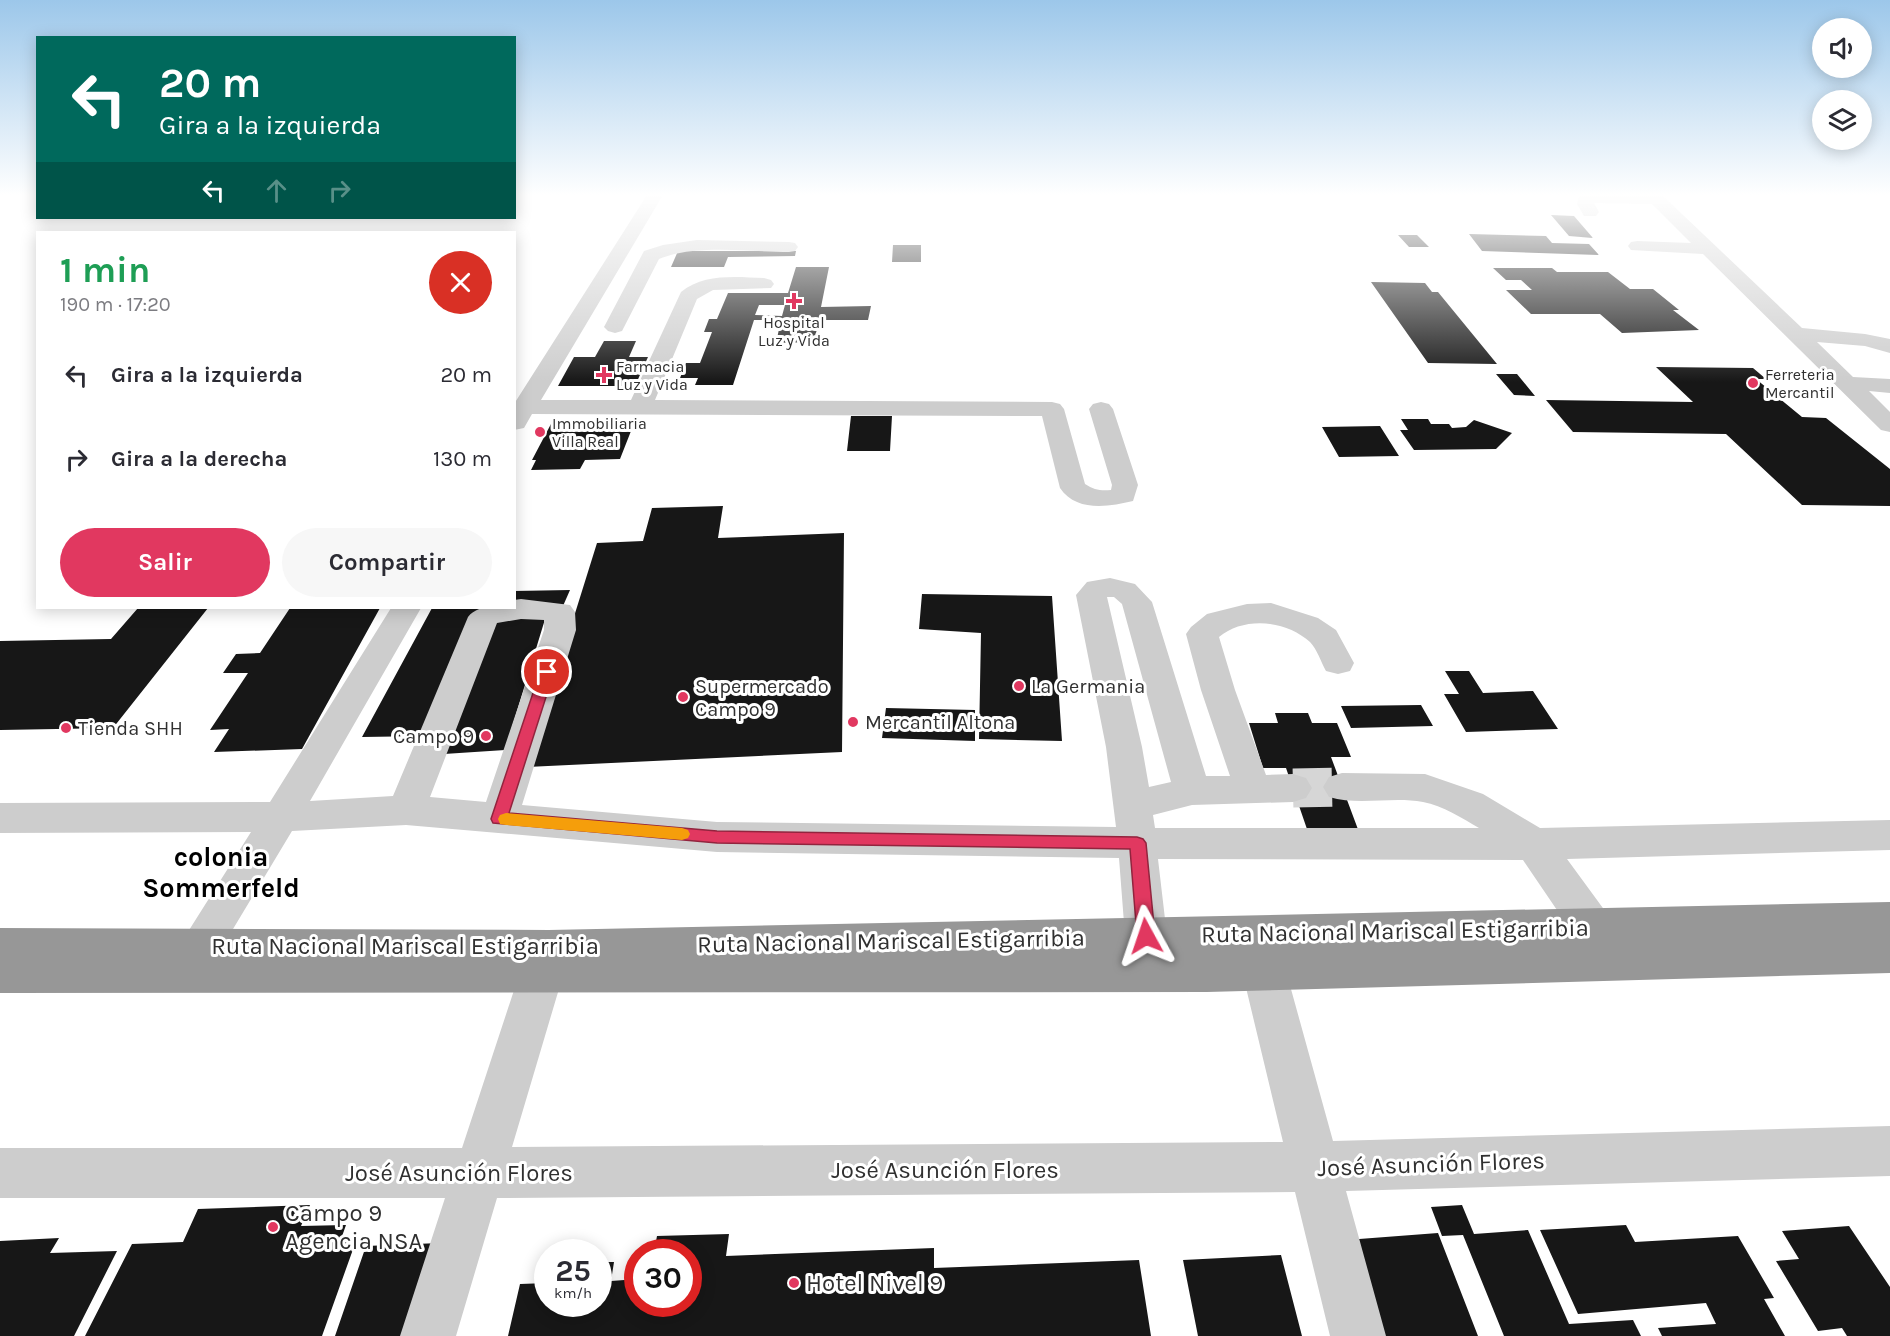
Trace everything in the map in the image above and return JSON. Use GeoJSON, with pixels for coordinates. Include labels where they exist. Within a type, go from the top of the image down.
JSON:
{"type":"FeatureCollection","features":[{"type":"Feature","properties":{"kind":"highway","name":"Ruta Nacional Mariscal Estigarribia"},"geometry":{"type":"LineString","coordinates":[[0,947],[549,949],[1890,920]]}},
{"type":"Feature","properties":{"kind":"highway","name":"Ruta Nacional Mariscal Estigarribia"},"geometry":{"type":"LineString","coordinates":[[0,974],[1208,973],[1890,954]]}},
{"type":"Feature","properties":{"kind":"street"},"geometry":{"type":"LineString","coordinates":[[520,416],[617,257]]}},
{"type":"Feature","properties":{"kind":"street"},"geometry":{"type":"LineString","coordinates":[[615,327],[650,257]]}},
{"type":"Feature","properties":{"kind":"street"},"geometry":{"type":"LineString","coordinates":[[1718,257],[1890,425]]}},
{"type":"Feature","properties":{"kind":"street"},"geometry":{"type":"LineString","coordinates":[[639,407],[688,296],[694,289],[718,284],[764,284]]}},
{"type":"Feature","properties":{"kind":"street"},"geometry":{"type":"LineString","coordinates":[[575,327],[674,328]]}},
{"type":"Feature","properties":{"kind":"street"},"geometry":{"type":"LineString","coordinates":[[1797,334],[1865,340],[1890,346]]}},
{"type":"Feature","properties":{"kind":"street"},"geometry":{"type":"LineString","coordinates":[[1847,383],[1890,386]]}},
{"type":"Feature","properties":{"kind":"street"},"geometry":{"type":"LineString","coordinates":[[520,416],[639,407],[1052,409],[1073,488],[1082,496],[1096,499],[1123,495],[1125,485],[1101,409]]}},
{"type":"Feature","properties":{"kind":"street"},"geometry":{"type":"LineString","coordinates":[[1146,936],[1133,806],[1124,747],[1092,604],[1091,595],[1098,589],[1120,587],[1130,592],[1137,602],[1192,791]]}},
{"type":"Feature","properties":{"kind":"street"},"geometry":{"type":"LineString","coordinates":[[200,946],[281,817],[405,609]]}},
{"type":"Feature","properties":{"kind":"street"},"geometry":{"type":"LineString","coordinates":[[406,810],[484,617],[501,610],[537,609],[559,612],[561,630],[499,819]]}},
{"type":"Feature","properties":{"kind":"street"},"geometry":{"type":"LineString","coordinates":[[1253,789],[1218,690],[1202,634],[1218,621],[1247,614],[1271,613],[1306,625],[1325,637],[1338,663]]}},
{"type":"Feature","properties":{"kind":"street"},"geometry":{"type":"LineString","coordinates":[[1342,787],[1425,788],[1470,804],[1534,844],[1593,928]]}},
{"type":"Feature","properties":{"kind":"street"},"geometry":{"type":"LineString","coordinates":[[1133,806],[1192,791],[1293,788]]}},
{"type":"Feature","properties":{"kind":"street"},"geometry":{"type":"LineString","coordinates":[[0,818],[281,817],[406,810],[717,837],[1137,843],[1534,844],[1890,835]]}},
{"type":"Feature","properties":{"kind":"street"},"geometry":{"type":"LineString","coordinates":[[1264,971],[1358,1336]]}},
{"type":"Feature","properties":{"kind":"street"},"geometry":{"type":"LineString","coordinates":[[428,1336],[477,1173],[542,972]]}},
{"type":"Feature","properties":{"kind":"street","name":"José Asunción Flores"},"geometry":{"type":"LineString","coordinates":[[0,1173],[477,1173],[1314,1167],[1890,1151]]}},
{"type":"Feature","properties":{"kind":"building"},"geometry":{"type":"Polygon","coordinates":[[[675,257],[728,257],[724,267],[671,267],[675,257]]]}},
{"type":"Feature","properties":{"kind":"building"},"geometry":{"type":"Polygon","coordinates":[[[892,257],[921,257],[921,262],[892,262],[892,257]]]}},
{"type":"Feature","properties":{"kind":"building"},"geometry":{"type":"Polygon","coordinates":[[[796,267],[829,267],[821,307],[871,306],[868,320],[819,320],[814,342],[776,343],[781,320],[754,320],[733,385],[695,385],[698,378],[680,378],[686,363],[700,363],[712,332],[704,332],[709,319],[717,319],[728,293],[788,293],[796,267]],[[759,305],[755,315],[782,316],[785,305],[759,305]]]}},
{"type":"Feature","properties":{"kind":"building"},"geometry":{"type":"Polygon","coordinates":[[[1493,268],[1552,268],[1557,272],[1608,272],[1630,289],[1653,289],[1679,310],[1673,310],[1699,330],[1622,333],[1600,314],[1531,314],[1506,290],[1532,290],[1521,280],[1506,280],[1493,268]]]}},
{"type":"Feature","properties":{"kind":"building"},"geometry":{"type":"Polygon","coordinates":[[[1371,282],[1425,283],[1432,292],[1438,292],[1497,364],[1428,363],[1371,282]]]}},
{"type":"Feature","properties":{"kind":"building"},"geometry":{"type":"Polygon","coordinates":[[[604,341],[636,341],[629,357],[648,357],[635,386],[558,386],[574,357],[595,357],[604,341]]]}},
{"type":"Feature","properties":{"kind":"building"},"geometry":{"type":"Polygon","coordinates":[[[1656,367],[1753,368],[1766,379],[1756,379],[1802,417],[1826,418],[1890,469],[1890,506],[1802,505],[1726,434],[1573,432],[1546,400],[1693,402],[1656,367]]]}},
{"type":"Feature","properties":{"kind":"building"},"geometry":{"type":"Polygon","coordinates":[[[1496,374],[1517,374],[1535,396],[1514,395],[1496,374]]]}},
{"type":"Feature","properties":{"kind":"building"},"geometry":{"type":"Polygon","coordinates":[[[851,416],[892,416],[890,451],[847,451],[851,416]]]}},
{"type":"Feature","properties":{"kind":"building"},"geometry":{"type":"Polygon","coordinates":[[[1401,419],[1428,419],[1431,424],[1449,424],[1452,428],[1466,427],[1474,420],[1512,433],[1496,449],[1414,450],[1400,430],[1408,430],[1401,419]]]}},
{"type":"Feature","properties":{"kind":"building"},"geometry":{"type":"Polygon","coordinates":[[[619,421],[615,432],[631,431],[620,459],[585,460],[580,469],[531,470],[536,460],[532,460],[552,422],[619,421]]]}},
{"type":"Feature","properties":{"kind":"building"},"geometry":{"type":"Polygon","coordinates":[[[1380,426],[1399,456],[1339,457],[1322,427],[1380,426]]]}},
{"type":"Feature","properties":{"kind":"building"},"geometry":{"type":"Polygon","coordinates":[[[723,506],[718,538],[844,533],[842,752],[527,767],[597,543],[643,541],[652,508],[723,506]]]}},
{"type":"Feature","properties":{"kind":"building"},"geometry":{"type":"Polygon","coordinates":[[[570,590],[563,606],[516,607],[516,591],[570,590]]]}},
{"type":"Feature","properties":{"kind":"building","name":"La Germania"},"geometry":{"type":"Polygon","coordinates":[[[922,594],[1052,596],[1062,741],[979,739],[981,633],[919,629],[922,594]]]}},
{"type":"Feature","properties":{"kind":"building"},"geometry":{"type":"Polygon","coordinates":[[[137,609],[207,609],[113,728],[0,730],[0,641],[111,639],[137,609]]]}},
{"type":"Feature","properties":{"kind":"building"},"geometry":{"type":"Polygon","coordinates":[[[289,609],[379,609],[302,749],[214,752],[229,729],[210,730],[248,673],[223,673],[236,654],[260,653],[289,609]]]}},
{"type":"Feature","properties":{"kind":"building"},"geometry":{"type":"Polygon","coordinates":[[[431,609],[480,609],[445,678],[427,736],[362,737],[431,609]]]}},
{"type":"Feature","properties":{"kind":"building"},"geometry":{"type":"Polygon","coordinates":[[[546,616],[505,750],[444,754],[494,619],[546,616]]]}},
{"type":"Feature","properties":{"kind":"building"},"geometry":{"type":"Polygon","coordinates":[[[1445,671],[1469,671],[1483,693],[1533,691],[1558,729],[1466,732],[1444,694],[1459,694],[1445,671]]]}},
{"type":"Feature","properties":{"kind":"building"},"geometry":{"type":"Polygon","coordinates":[[[1421,705],[1433,726],[1351,728],[1341,706],[1421,705]]]}},
{"type":"Feature","properties":{"kind":"building"},"geometry":{"type":"Polygon","coordinates":[[[886,708],[975,710],[975,741],[882,738],[886,708]]]}},
{"type":"Feature","properties":{"kind":"building"},"geometry":{"type":"Polygon","coordinates":[[[1275,713],[1308,713],[1312,723],[1337,723],[1351,757],[1331,757],[1359,832],[1308,832],[1286,768],[1263,768],[1249,723],[1278,723],[1275,713]]]}},
{"type":"Feature","properties":{"kind":"building"},"geometry":{"type":"Polygon","coordinates":[[[310,1205],[301,1226],[346,1225],[340,1242],[356,1241],[322,1336],[85,1336],[132,1244],[183,1242],[198,1209],[310,1205]]]}},
{"type":"Feature","properties":{"kind":"building"},"geometry":{"type":"Polygon","coordinates":[[[1462,1205],[1474,1234],[1528,1230],[1569,1324],[1633,1320],[1641,1336],[1504,1336],[1463,1235],[1442,1236],[1431,1207],[1462,1205]]]}},
{"type":"Feature","properties":{"kind":"building"},"geometry":{"type":"Polygon","coordinates":[[[1626,1225],[1635,1242],[1738,1236],[1774,1298],[1764,1299],[1785,1336],[1662,1336],[1658,1328],[1716,1324],[1706,1303],[1578,1314],[1540,1230],[1626,1225]]]}},
{"type":"Feature","properties":{"kind":"building"},"geometry":{"type":"Polygon","coordinates":[[[1849,1226],[1890,1287],[1890,1336],[1847,1336],[1842,1328],[1818,1331],[1776,1261],[1799,1259],[1782,1231],[1849,1226]]]}},
{"type":"Feature","properties":{"kind":"building"},"geometry":{"type":"Polygon","coordinates":[[[1438,1233],[1478,1336],[1377,1336],[1346,1240],[1438,1233]]]}},
{"type":"Feature","properties":{"kind":"building"},"geometry":{"type":"Polygon","coordinates":[[[729,1234],[726,1256],[934,1248],[934,1268],[1139,1260],[1151,1336],[508,1336],[520,1284],[534,1284],[534,1317],[612,1317],[612,1281],[624,1280],[624,1317],[702,1317],[702,1239],[656,1239],[657,1236],[729,1234]]]}},
{"type":"Feature","properties":{"kind":"building"},"geometry":{"type":"Polygon","coordinates":[[[59,1238],[50,1253],[117,1251],[74,1336],[0,1336],[0,1241],[59,1238]]]}},
{"type":"Feature","properties":{"kind":"building"},"geometry":{"type":"Polygon","coordinates":[[[440,1243],[412,1336],[335,1336],[366,1246],[440,1243]]]}},
{"type":"Feature","properties":{"kind":"building"},"geometry":{"type":"Polygon","coordinates":[[[1281,1255],[1302,1336],[1198,1336],[1183,1260],[1281,1255]]]}},
{"type":"Feature","properties":{"kind":"tunnel"},"geometry":{"type":"LineString","coordinates":[[1293,788],[1342,787]]}},
{"type":"Feature","properties":{"kind":"slow traffic"},"geometry":{"type":"LineString","coordinates":[[506,819],[682,834]]}},
{"type":"Feature","properties":{"kind":"place","name":"Hospital Luz y Vida"},"geometry":{"type":"Point","coordinates":[794,301]}},
{"type":"Feature","properties":{"kind":"place","name":"Farmacia Luz y Vida"},"geometry":{"type":"Point","coordinates":[604,375]}},
{"type":"Feature","properties":{"kind":"place","name":"Ferreteria Mercantil"},"geometry":{"type":"Point","coordinates":[1753,383]}},
{"type":"Feature","properties":{"kind":"place","name":"Immobiliaria Villa Real"},"geometry":{"type":"Point","coordinates":[540,432]}},
{"type":"Feature","properties":{"kind":"place","name":"La Germania"},"geometry":{"type":"Point","coordinates":[1019,686]}},
{"type":"Feature","properties":{"kind":"place","name":"Supermercado Campo 9"},"geometry":{"type":"Point","coordinates":[683,697]}},
{"type":"Feature","properties":{"kind":"place","name":"Mercantil Altona"},"geometry":{"type":"Point","coordinates":[853,722]}},
{"type":"Feature","properties":{"kind":"place","name":"Tienda SHH"},"geometry":{"type":"Point","coordinates":[66,728]}},
{"type":"Feature","properties":{"kind":"place","name":"Campo 9"},"geometry":{"type":"Point","coordinates":[486,736]}},
{"type":"Feature","properties":{"kind":"place","name":"Campo 9 Agencia NSA"},"geometry":{"type":"Point","coordinates":[273,1227]}},
{"type":"Feature","properties":{"kind":"place","name":"Hotel Nivel 9"},"geometry":{"type":"Point","coordinates":[794,1283]}},
{"type":"Feature","properties":{"kind":"district","name":"colonia Sommerfeld"},"geometry":{"type":"Point","coordinates":[221,872]}},
{"type":"Feature","properties":{"kind":"route"},"geometry":{"type":"LineString","coordinates":[[547,672],[499,819],[717,837],[1137,843],[1146,936]]}}]}
